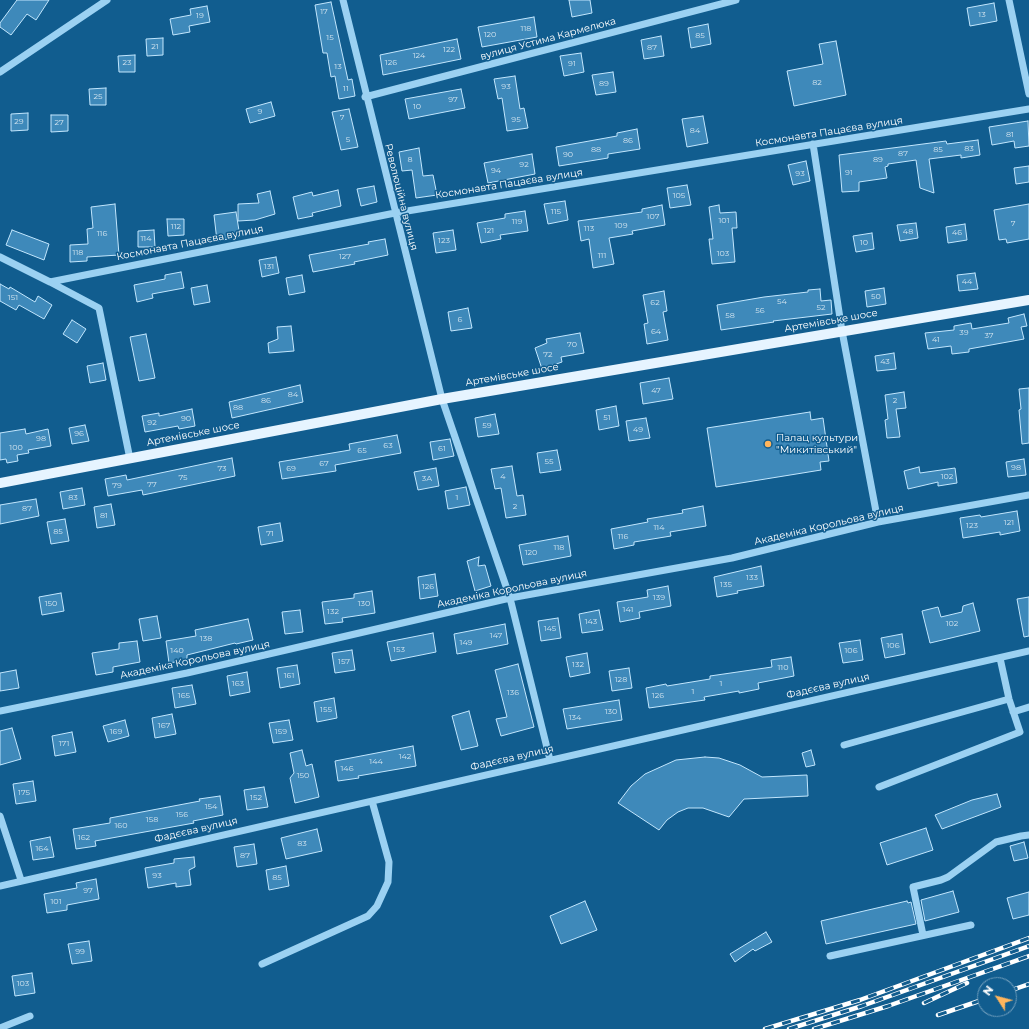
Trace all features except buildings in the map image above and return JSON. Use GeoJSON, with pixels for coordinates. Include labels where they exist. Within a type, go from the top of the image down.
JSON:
{"type":"FeatureCollection","features":[{"type":"Feature","properties":{"kind":"main road","name":"Артемівське шосе"},"geometry":{"type":"LineString","coordinates":[[0,483],[442,399],[1029,300]]}},
{"type":"Feature","properties":{"kind":"street"},"geometry":{"type":"LineString","coordinates":[[0,72],[107,0]]}},
{"type":"Feature","properties":{"kind":"street","name":"Революційна вулиця"},"geometry":{"type":"LineString","coordinates":[[343,0],[365,97],[442,399],[510,598],[550,760]]}},
{"type":"Feature","properties":{"kind":"street","name":"вулиця Устима Кармелюка"},"geometry":{"type":"LineString","coordinates":[[365,97],[736,0]]}},
{"type":"Feature","properties":{"kind":"street"},"geometry":{"type":"LineString","coordinates":[[1009,0],[1029,94]]}},
{"type":"Feature","properties":{"kind":"street","name":"Космонавта Пацаєва вулиця"},"geometry":{"type":"LineString","coordinates":[[50,282],[395,213],[1029,109]]}},
{"type":"Feature","properties":{"kind":"street"},"geometry":{"type":"LineString","coordinates":[[813,144],[842,331],[878,522]]}},
{"type":"Feature","properties":{"kind":"street"},"geometry":{"type":"LineString","coordinates":[[0,256],[99,308],[130,459]]}},
{"type":"Feature","properties":{"kind":"street","name":"Академіка Корольова вулиця"},"geometry":{"type":"LineString","coordinates":[[0,711],[194,672],[510,598],[732,558],[878,522],[1029,495]]}},
{"type":"Feature","properties":{"kind":"street","name":"Фадєєва вулиця"},"geometry":{"type":"LineString","coordinates":[[0,886],[1029,651]]}},
{"type":"Feature","properties":{"kind":"street"},"geometry":{"type":"LineString","coordinates":[[879,787],[1020,732],[1009,699],[1000,658]]}},
{"type":"Feature","properties":{"kind":"street"},"geometry":{"type":"LineString","coordinates":[[844,745],[1009,699]]}},
{"type":"Feature","properties":{"kind":"street"},"geometry":{"type":"LineString","coordinates":[[1013,712],[1029,707]]}},
{"type":"Feature","properties":{"kind":"street"},"geometry":{"type":"LineString","coordinates":[[262,964],[368,916],[377,906],[388,882],[389,862],[372,801]]}},
{"type":"Feature","properties":{"kind":"street"},"geometry":{"type":"LineString","coordinates":[[0,816],[21,880]]}},
{"type":"Feature","properties":{"kind":"street"},"geometry":{"type":"LineString","coordinates":[[923,935],[913,888],[948,877],[996,842],[1029,835]]}},
{"type":"Feature","properties":{"kind":"street"},"geometry":{"type":"LineString","coordinates":[[830,956],[971,925]]}},
{"type":"Feature","properties":{"kind":"street"},"geometry":{"type":"LineString","coordinates":[[0,1028],[30,1016]]}},
{"type":"Feature","properties":{"kind":"railway"},"geometry":{"type":"LineString","coordinates":[[765,1029],[860,1000],[1029,938]]}},
{"type":"Feature","properties":{"kind":"railway"},"geometry":{"type":"LineString","coordinates":[[789,1029],[862,1006],[1029,946]]}},
{"type":"Feature","properties":{"kind":"railway"},"geometry":{"type":"LineString","coordinates":[[814,1029],[888,1006],[1029,956]]}},
{"type":"Feature","properties":{"kind":"railway"},"geometry":{"type":"LineString","coordinates":[[924,1003],[967,983]]}},
{"type":"Feature","properties":{"kind":"railway"},"geometry":{"type":"LineString","coordinates":[[1017,988],[1029,984]]}},
{"type":"Feature","properties":{"kind":"railway"},"geometry":{"type":"LineString","coordinates":[[938,1015],[977,1002]]}},
{"type":"Feature","properties":{"kind":"place","name":"Палац культури \"Микитівський\""},"geometry":{"type":"Point","coordinates":[768,444]}}]}
